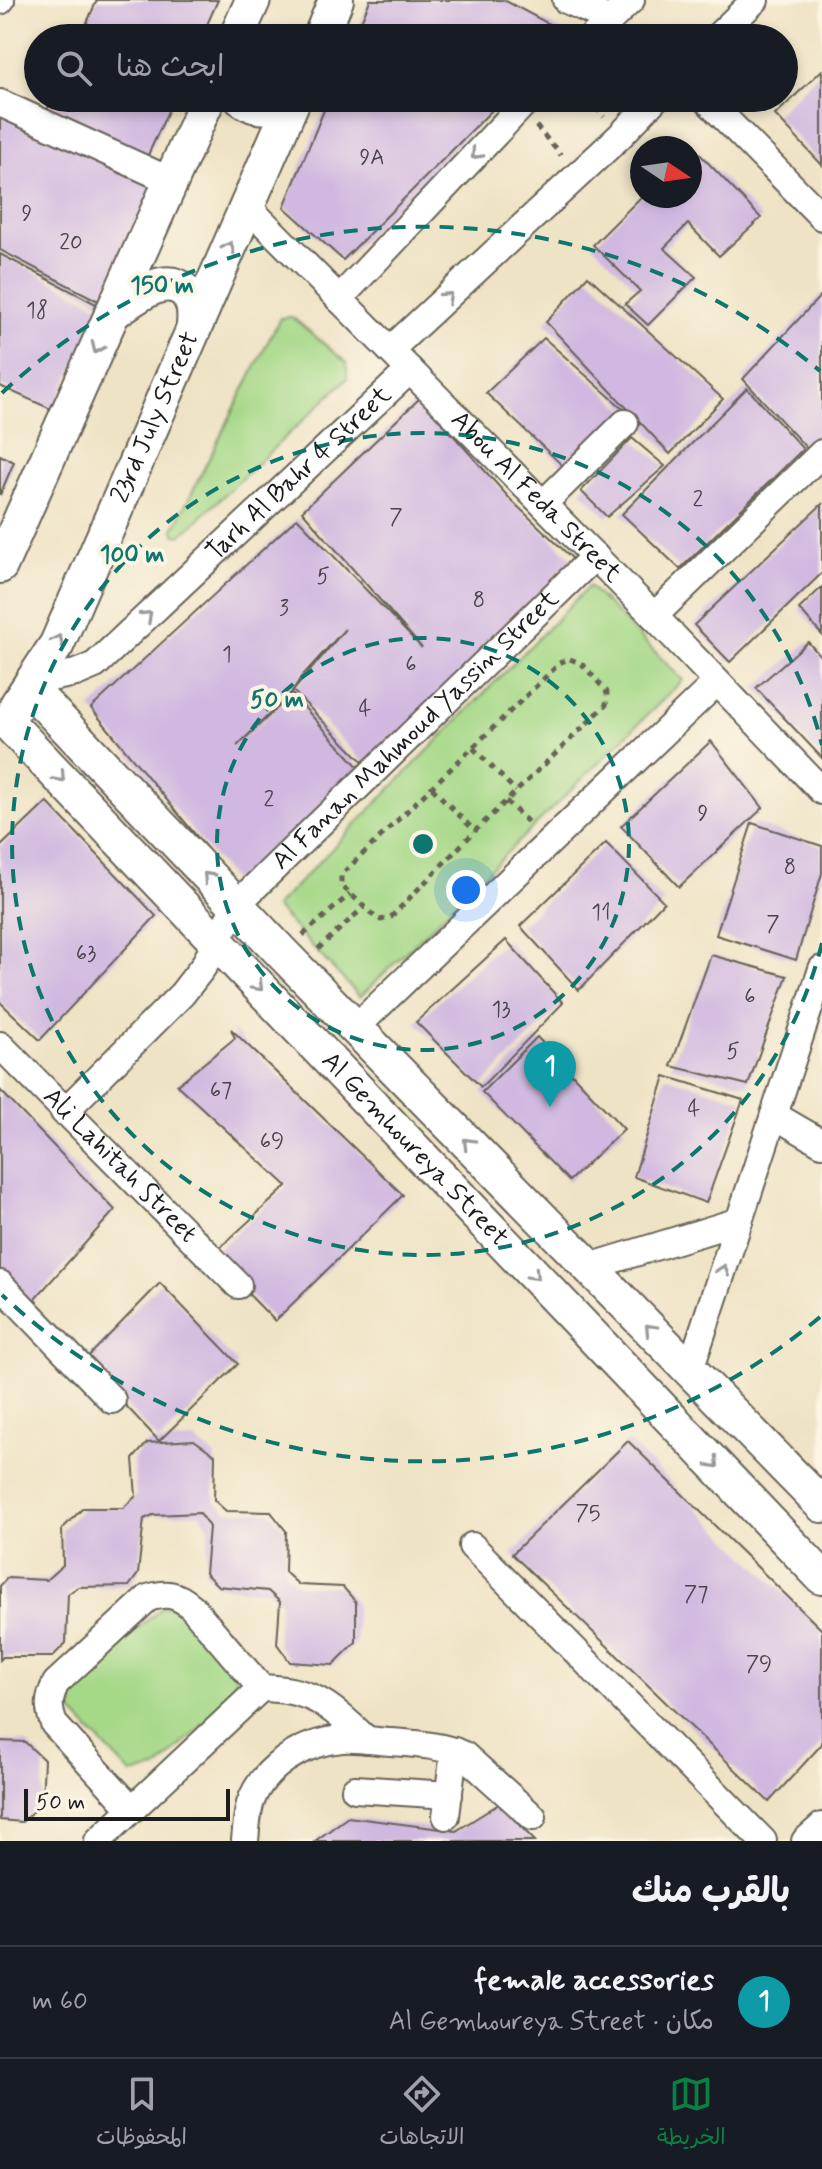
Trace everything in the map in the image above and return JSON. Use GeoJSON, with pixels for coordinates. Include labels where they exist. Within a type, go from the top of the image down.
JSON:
{"type":"FeatureCollection","features":[{"type":"Feature","properties":{"kind":"main road"},"geometry":{"type":"LineString","coordinates":[[242,24],[253,0]]}},
{"type":"Feature","properties":{"kind":"main road"},"geometry":{"type":"LineString","coordinates":[[326,24],[336,0]]}},
{"type":"Feature","properties":{"kind":"main road"},"geometry":{"type":"LineString","coordinates":[[0,566],[202,112]]}},
{"type":"Feature","properties":{"kind":"main road","name":"23rd July Street"},"geometry":{"type":"LineString","coordinates":[[3,724],[57,644],[288,112]]}},
{"type":"Feature","properties":{"kind":"main road"},"geometry":{"type":"LineString","coordinates":[[112,313],[157,286],[168,284],[188,294],[193,303],[194,326]]}},
{"type":"Feature","properties":{"kind":"main road","name":"Al Gemhoureya Street"},"geometry":{"type":"LineString","coordinates":[[32,685],[289,961],[822,1505]]}},
{"type":"Feature","properties":{"kind":"main road","name":"Al Gemhoureya Street"},"geometry":{"type":"LineString","coordinates":[[3,724],[216,942],[822,1577]]}},
{"type":"Feature","properties":{"kind":"street"},"geometry":{"type":"LineString","coordinates":[[566,0],[595,24]]}},
{"type":"Feature","properties":{"kind":"street"},"geometry":{"type":"LineString","coordinates":[[606,24],[631,0]]}},
{"type":"Feature","properties":{"kind":"street"},"geometry":{"type":"LineString","coordinates":[[730,24],[755,0]]}},
{"type":"Feature","properties":{"kind":"street"},"geometry":{"type":"LineString","coordinates":[[0,103],[171,181]]}},
{"type":"Feature","properties":{"kind":"street"},"geometry":{"type":"LineString","coordinates":[[339,299],[516,112]]}},
{"type":"Feature","properties":{"kind":"street","name":"Tarh Al Bahr 4 Street"},"geometry":{"type":"LineString","coordinates":[[390,350],[642,112]]}},
{"type":"Feature","properties":{"kind":"street"},"geometry":{"type":"LineString","coordinates":[[719,112],[822,217]]}},
{"type":"Feature","properties":{"kind":"street","name":"Abou Al Feda Street"},"geometry":{"type":"LineString","coordinates":[[247,206],[654,616],[822,791]]}},
{"type":"Feature","properties":{"kind":"street","name":"Tarh Al Bahr 4 Street"},"geometry":{"type":"LineString","coordinates":[[32,685],[95,665],[410,370]]}},
{"type":"Feature","properties":{"kind":"street"},"geometry":{"type":"LineString","coordinates":[[543,504],[625,423]]}},
{"type":"Feature","properties":{"kind":"street"},"geometry":{"type":"LineString","coordinates":[[654,616],[822,453]]}},
{"type":"Feature","properties":{"kind":"street","name":"Al Fanan Mahmoud Yassin Street"},"geometry":{"type":"LineString","coordinates":[[64,1112],[182,994],[203,967],[236,905],[595,556]]}},
{"type":"Feature","properties":{"kind":"street"},"geometry":{"type":"LineString","coordinates":[[355,1028],[717,682]]}},
{"type":"Feature","properties":{"kind":"street"},"geometry":{"type":"LineString","coordinates":[[690,1370],[822,969]]}},
{"type":"Feature","properties":{"kind":"street","name":"Ali Lahitah Street"},"geometry":{"type":"LineString","coordinates":[[0,1045],[238,1285]]}},
{"type":"Feature","properties":{"kind":"street"},"geometry":{"type":"LineString","coordinates":[[774,1115],[822,1143]]}},
{"type":"Feature","properties":{"kind":"street"},"geometry":{"type":"LineString","coordinates":[[589,1267],[739,1221]]}},
{"type":"Feature","properties":{"kind":"street"},"geometry":{"type":"LineString","coordinates":[[0,1284],[112,1400]]}},
{"type":"Feature","properties":{"kind":"street"},"geometry":{"type":"LineString","coordinates":[[472,1546],[763,1841]]}},
{"type":"Feature","properties":{"kind":"street"},"geometry":{"type":"LineString","coordinates":[[132,1809],[54,1724],[49,1711],[49,1696],[56,1683],[148,1598],[164,1593],[179,1596],[192,1607],[261,1688]]}},
{"type":"Feature","properties":{"kind":"street"},"geometry":{"type":"LineString","coordinates":[[98,1841],[261,1688],[288,1688],[313,1696],[367,1740]]}},
{"type":"Feature","properties":{"kind":"street"},"geometry":{"type":"LineString","coordinates":[[245,1841],[250,1804],[260,1783],[275,1766],[317,1744],[342,1739],[432,1746],[464,1755],[533,1817]]}},
{"type":"Feature","properties":{"kind":"street"},"geometry":{"type":"LineString","coordinates":[[355,1789],[448,1806],[454,1751]]}},
{"type":"Feature","properties":{"kind":"street"},"geometry":{"type":"LineString","coordinates":[[805,1841],[822,1826]]}},
{"type":"Feature","properties":{"kind":"path"},"geometry":{"type":"LineString","coordinates":[[532,112],[578,175]]}},
{"type":"Feature","properties":{"kind":"path"},"geometry":{"type":"LineString","coordinates":[[574,659],[582,664],[607,692],[606,705],[391,917],[378,919],[341,885],[341,875],[432,788],[561,662],[574,659]]}},
{"type":"Feature","properties":{"kind":"path"},"geometry":{"type":"LineString","coordinates":[[473,748],[516,791]]}},
{"type":"Feature","properties":{"kind":"path"},"geometry":{"type":"LineString","coordinates":[[432,788],[475,831]]}},
{"type":"Feature","properties":{"kind":"path"},"geometry":{"type":"LineString","coordinates":[[506,801],[549,843]]}},
{"type":"Feature","properties":{"kind":"path"},"geometry":{"type":"LineString","coordinates":[[289,961],[350,894]]}},
{"type":"Feature","properties":{"kind":"path"},"geometry":{"type":"LineString","coordinates":[[289,961],[364,907]]}},
{"type":"Feature","properties":{"kind":"green space"},"geometry":{"type":"Polygon","coordinates":[[[292,317],[347,363],[347,379],[182,535],[175,535],[174,528],[280,318],[292,317]]]}},
{"type":"Feature","properties":{"kind":"green space"},"geometry":{"type":"Polygon","coordinates":[[[589,586],[683,680],[360,997],[275,907],[589,586]]]}},
{"type":"Feature","properties":{"kind":"green space"},"geometry":{"type":"Polygon","coordinates":[[[164,1606],[186,1609],[236,1667],[236,1692],[157,1769],[131,1774],[72,1712],[75,1681],[164,1606]]]}},
{"type":"Feature","properties":{"kind":"building"},"geometry":{"type":"Polygon","coordinates":[[[97,0],[218,0],[207,24],[86,24],[97,0]]]}},
{"type":"Feature","properties":{"kind":"building"},"geometry":{"type":"Polygon","coordinates":[[[370,0],[504,0],[549,24],[360,24],[370,0]]]}},
{"type":"Feature","properties":{"kind":"building"},"geometry":{"type":"Polygon","coordinates":[[[822,70],[822,165],[775,115],[778,112],[798,112],[798,93],[822,70]]]}},
{"type":"Feature","properties":{"kind":"building"},"geometry":{"type":"Polygon","coordinates":[[[0,111],[157,186],[104,304],[0,250],[0,111]]]}},
{"type":"Feature","properties":{"kind":"building"},"geometry":{"type":"Polygon","coordinates":[[[50,112],[168,112],[143,166],[50,112]]]}},
{"type":"Feature","properties":{"kind":"building"},"geometry":{"type":"Polygon","coordinates":[[[323,112],[490,112],[343,260],[284,207],[323,112]]]}},
{"type":"Feature","properties":{"kind":"building"},"geometry":{"type":"Polygon","coordinates":[[[702,156],[761,218],[719,256],[688,224],[664,248],[696,277],[648,325],[625,304],[640,291],[593,245],[630,208],[702,208],[702,156]]]}},
{"type":"Feature","properties":{"kind":"building"},"geometry":{"type":"Polygon","coordinates":[[[0,254],[102,307],[53,410],[0,386],[0,254]]]}},
{"type":"Feature","properties":{"kind":"building"},"geometry":{"type":"Polygon","coordinates":[[[588,276],[723,399],[670,454],[546,322],[588,276]]]}},
{"type":"Feature","properties":{"kind":"building"},"geometry":{"type":"Polygon","coordinates":[[[822,294],[822,440],[810,452],[743,379],[822,294]]]}},
{"type":"Feature","properties":{"kind":"building"},"geometry":{"type":"Polygon","coordinates":[[[544,338],[627,412],[566,469],[486,393],[544,338]]]}},
{"type":"Feature","properties":{"kind":"building"},"geometry":{"type":"Polygon","coordinates":[[[747,388],[803,449],[680,569],[622,514],[747,388]]]}},
{"type":"Feature","properties":{"kind":"building"},"geometry":{"type":"Polygon","coordinates":[[[420,398],[511,500],[574,560],[367,766],[293,691],[237,746],[292,694],[362,771],[241,890],[91,708],[297,518],[422,648],[302,511],[420,398]],[[345,629],[301,677],[293,691],[345,629]]]}},
{"type":"Feature","properties":{"kind":"building"},"geometry":{"type":"Polygon","coordinates":[[[632,438],[665,466],[607,517],[581,491],[632,438]]]}},
{"type":"Feature","properties":{"kind":"building"},"geometry":{"type":"Polygon","coordinates":[[[0,455],[14,462],[0,495],[0,455]]]}},
{"type":"Feature","properties":{"kind":"building"},"geometry":{"type":"Polygon","coordinates":[[[822,504],[822,573],[730,662],[694,625],[822,504]]]}},
{"type":"Feature","properties":{"kind":"building"},"geometry":{"type":"Polygon","coordinates":[[[822,587],[822,635],[799,609],[822,587]]]}},
{"type":"Feature","properties":{"kind":"building"},"geometry":{"type":"Polygon","coordinates":[[[808,642],[822,658],[822,758],[756,688],[808,642]]]}},
{"type":"Feature","properties":{"kind":"building"},"geometry":{"type":"Polygon","coordinates":[[[711,741],[763,808],[679,887],[621,826],[711,741]]]}},
{"type":"Feature","properties":{"kind":"building"},"geometry":{"type":"Polygon","coordinates":[[[47,802],[156,916],[40,1040],[0,1002],[0,847],[47,802]]]}},
{"type":"Feature","properties":{"kind":"building"},"geometry":{"type":"Polygon","coordinates":[[[752,823],[822,846],[822,873],[796,960],[716,935],[752,823]]]}},
{"type":"Feature","properties":{"kind":"building"},"geometry":{"type":"Polygon","coordinates":[[[606,843],[664,902],[579,990],[520,926],[606,843]]]}},
{"type":"Feature","properties":{"kind":"building"},"geometry":{"type":"Polygon","coordinates":[[[506,940],[563,1003],[481,1087],[416,1022],[506,940]]]}},
{"type":"Feature","properties":{"kind":"building"},"geometry":{"type":"Polygon","coordinates":[[[711,955],[787,976],[748,1085],[671,1066],[711,955]]]}},
{"type":"Feature","properties":{"kind":"building"},"geometry":{"type":"Polygon","coordinates":[[[231,1029],[403,1195],[275,1321],[211,1256],[287,1186],[177,1085],[235,1038],[231,1029]]]}},
{"type":"Feature","properties":{"kind":"building"},"geometry":{"type":"Polygon","coordinates":[[[537,1037],[624,1129],[569,1181],[482,1092],[537,1037]]]}},
{"type":"Feature","properties":{"kind":"building"},"geometry":{"type":"Polygon","coordinates":[[[665,1076],[743,1100],[706,1203],[634,1177],[665,1076]]]}},
{"type":"Feature","properties":{"kind":"building"},"geometry":{"type":"Polygon","coordinates":[[[0,1090],[115,1210],[25,1310],[0,1280],[0,1090]]]}},
{"type":"Feature","properties":{"kind":"building"},"geometry":{"type":"Polygon","coordinates":[[[160,1283],[238,1364],[159,1441],[84,1361],[160,1283]]]}},
{"type":"Feature","properties":{"kind":"building"},"geometry":{"type":"Polygon","coordinates":[[[194,1440],[215,1455],[214,1500],[226,1511],[271,1512],[286,1531],[285,1572],[299,1585],[343,1587],[356,1602],[356,1642],[333,1665],[290,1662],[277,1644],[280,1602],[268,1591],[218,1586],[205,1573],[209,1527],[200,1513],[153,1515],[144,1519],[138,1574],[129,1586],[78,1587],[68,1594],[66,1643],[52,1657],[3,1657],[0,1660],[0,1586],[7,1578],[46,1580],[63,1565],[62,1529],[83,1508],[123,1508],[136,1496],[133,1459],[147,1443],[194,1440]]]}},
{"type":"Feature","properties":{"kind":"building"},"geometry":{"type":"Polygon","coordinates":[[[628,1441],[822,1630],[822,1744],[769,1802],[512,1554],[628,1441]]]}},
{"type":"Feature","properties":{"kind":"building"},"geometry":{"type":"Polygon","coordinates":[[[0,1741],[25,1742],[44,1760],[42,1802],[22,1822],[0,1820],[0,1741]]]}},
{"type":"Feature","properties":{"kind":"building"},"geometry":{"type":"Polygon","coordinates":[[[499,1804],[535,1841],[315,1841],[348,1817],[456,1831],[499,1804]]]}},
{"type":"Feature","properties":{"kind":"place","name":"female accessories"},"geometry":{"type":"Point","coordinates":[550,1107]}}]}
